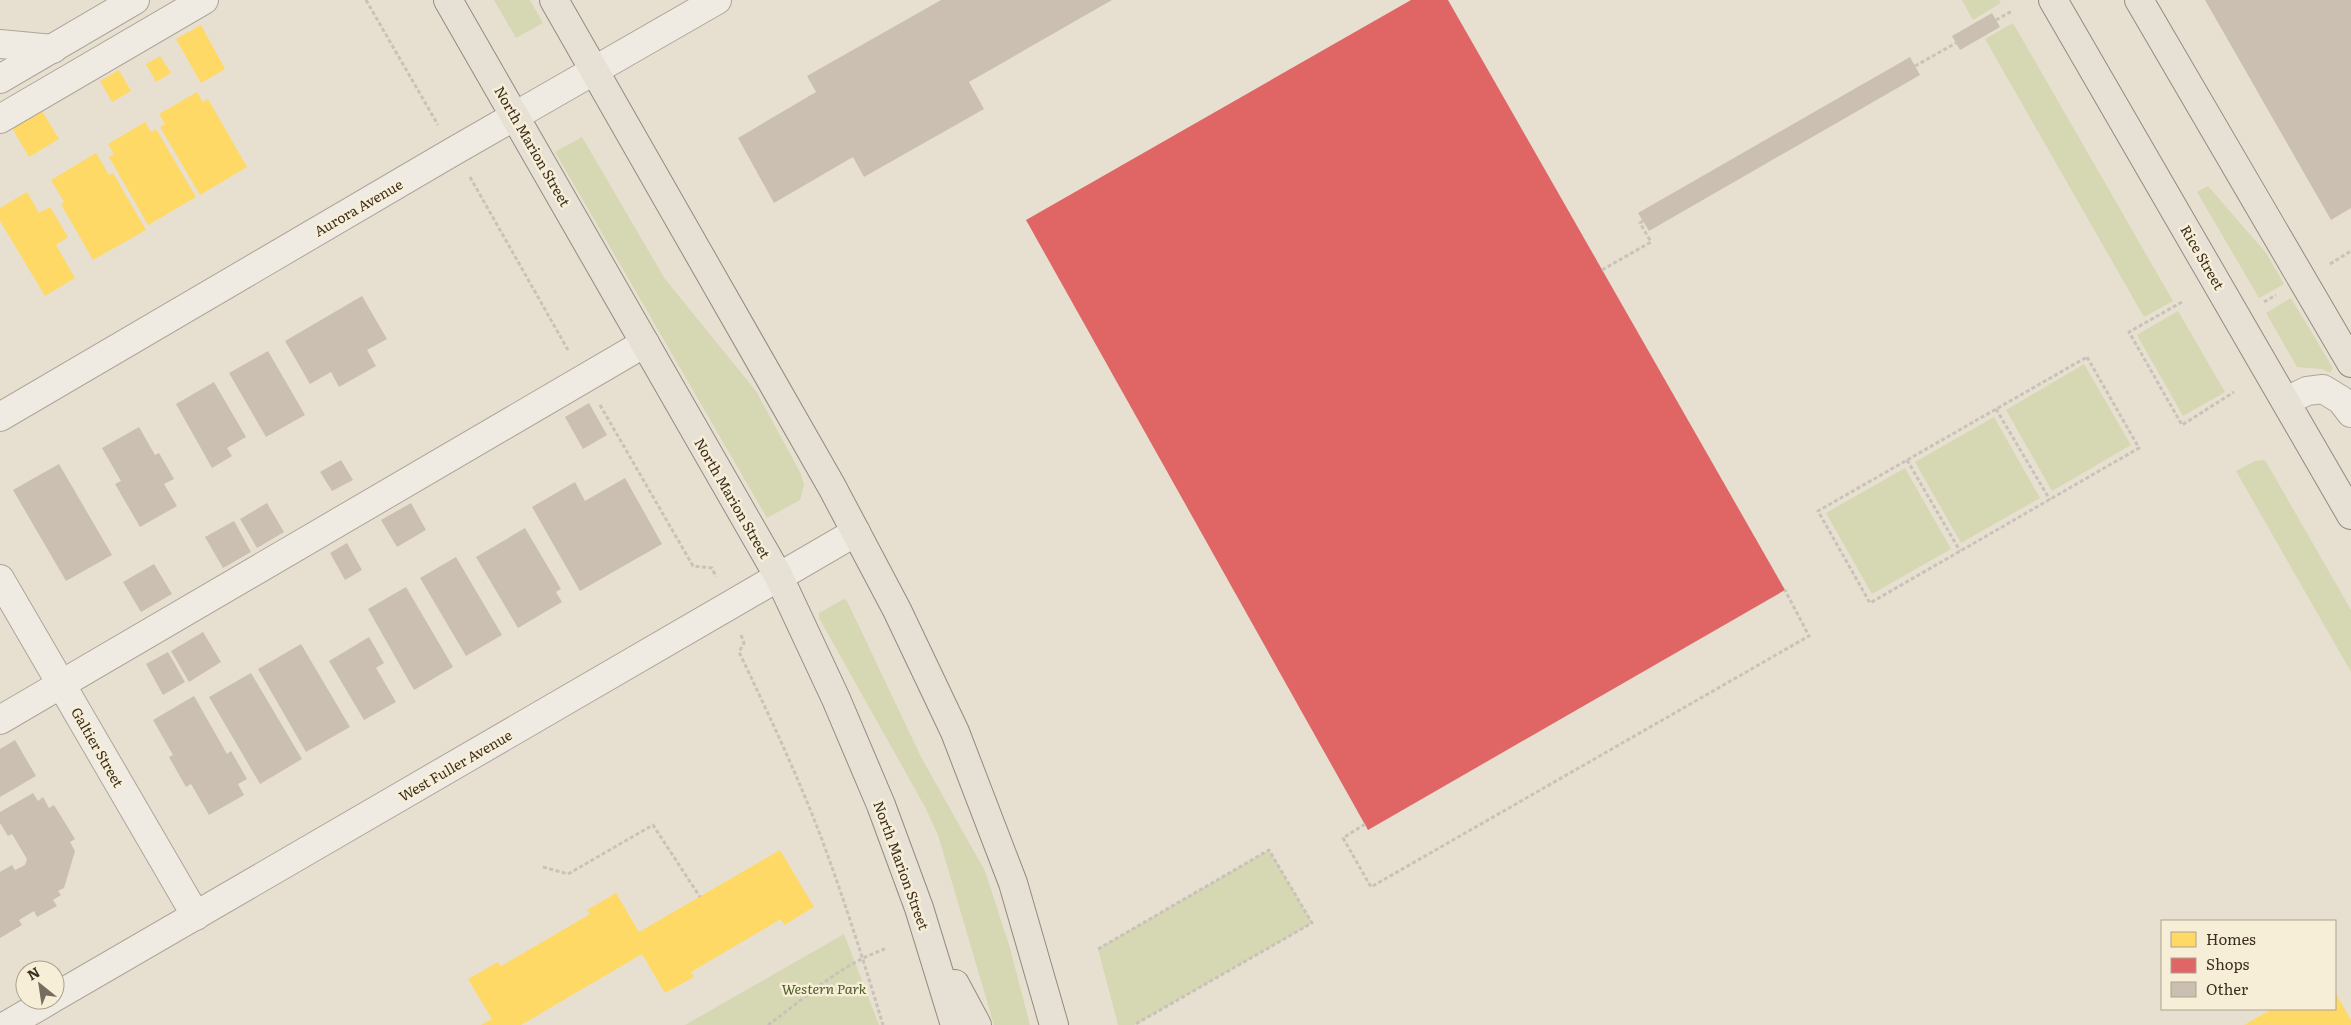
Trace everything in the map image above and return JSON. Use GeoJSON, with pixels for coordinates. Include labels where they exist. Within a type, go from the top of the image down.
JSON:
{"type":"FeatureCollection","features":[{"type":"Feature","properties":{"kind":"main road","name":"North Marion Street"},"geometry":{"type":"LineString","coordinates":[[448,0],[778,577],[836,699],[881,805],[926,930],[955,1025]]}},
{"type":"Feature","properties":{"kind":"main road"},"geometry":{"type":"LineString","coordinates":[[554,0],[856,532],[897,610],[955,732],[1014,883],[1054,1025]]}},
{"type":"Feature","properties":{"kind":"main road","name":"Rice Street"},"geometry":{"type":"LineString","coordinates":[[2054,0],[2351,515]]}},
{"type":"Feature","properties":{"kind":"main road"},"geometry":{"type":"LineString","coordinates":[[2140,0],[2351,363]]}},
{"type":"Feature","properties":{"kind":"main road"},"geometry":{"type":"LineString","coordinates":[[926,930],[977,1025]]}},
{"type":"Feature","properties":{"kind":"street"},"geometry":{"type":"LineString","coordinates":[[0,79],[135,0]]}},
{"type":"Feature","properties":{"kind":"street"},"geometry":{"type":"LineString","coordinates":[[0,119],[204,0]]}},
{"type":"Feature","properties":{"kind":"street","name":"Aurora Avenue"},"geometry":{"type":"LineString","coordinates":[[0,417],[454,151],[717,0]]}},
{"type":"Feature","properties":{"kind":"street"},"geometry":{"type":"LineString","coordinates":[[0,44],[52,49]]}},
{"type":"Feature","properties":{"kind":"street"},"geometry":{"type":"LineString","coordinates":[[0,720],[645,343]]}},
{"type":"Feature","properties":{"kind":"street"},"geometry":{"type":"LineString","coordinates":[[2286,401],[2307,391],[2324,389],[2340,400],[2351,413]]}},
{"type":"Feature","properties":{"kind":"street","name":"West Fuller Avenue"},"geometry":{"type":"LineString","coordinates":[[65,991],[856,532]]}},
{"type":"Feature","properties":{"kind":"street","name":"Galtier Street"},"geometry":{"type":"LineString","coordinates":[[0,579],[196,916]]}},
{"type":"Feature","properties":{"kind":"street"},"geometry":{"type":"LineString","coordinates":[[7,1025],[33,1010]]}},
{"type":"Feature","properties":{"kind":"path"},"geometry":{"type":"LineString","coordinates":[[366,0],[693,566],[712,568],[744,643],[739,652],[776,731],[821,836],[863,957],[883,1025]]}},
{"type":"Feature","properties":{"kind":"path"},"geometry":{"type":"LineString","coordinates":[[1996,20],[2012,11]]}},
{"type":"Feature","properties":{"kind":"path"},"geometry":{"type":"LineString","coordinates":[[1915,66],[1956,43]]}},
{"type":"Feature","properties":{"kind":"path"},"geometry":{"type":"LineString","coordinates":[[1602,270],[1651,242],[1640,223],[1643,221]]}},
{"type":"Feature","properties":{"kind":"path"},"geometry":{"type":"LineString","coordinates":[[2327,266],[2351,251]]}},
{"type":"Feature","properties":{"kind":"path"},"geometry":{"type":"LineString","coordinates":[[2261,304],[2283,292]]}},
{"type":"Feature","properties":{"kind":"path"},"geometry":{"type":"LineString","coordinates":[[2182,302],[2129,332],[2182,425],[2234,392]]}},
{"type":"Feature","properties":{"kind":"path"},"geometry":{"type":"LineString","coordinates":[[2087,357],[2139,448],[1870,603],[1818,511],[1907,460],[2087,357]]}},
{"type":"Feature","properties":{"kind":"path"},"geometry":{"type":"LineString","coordinates":[[1996,409],[2050,500]]}},
{"type":"Feature","properties":{"kind":"path"},"geometry":{"type":"LineString","coordinates":[[1907,460],[1960,551]]}},
{"type":"Feature","properties":{"kind":"path"},"geometry":{"type":"LineString","coordinates":[[1365,824],[1343,838],[1371,887],[1809,636],[1785,590]]}},
{"type":"Feature","properties":{"kind":"path"},"geometry":{"type":"LineString","coordinates":[[543,867],[568,874],[653,825],[700,898]]}},
{"type":"Feature","properties":{"kind":"path"},"geometry":{"type":"LineString","coordinates":[[1098,949],[1269,850],[1312,923],[1134,1025]]}},
{"type":"Feature","properties":{"kind":"path"},"geometry":{"type":"LineString","coordinates":[[768,1025],[863,957],[885,949]]}},
{"type":"Feature","properties":{"kind":"green space"},"geometry":{"type":"Polygon","coordinates":[[[494,0],[530,0],[543,23],[516,38],[494,0]]]}},
{"type":"Feature","properties":{"kind":"green space"},"geometry":{"type":"Polygon","coordinates":[[[1962,0],[1999,0],[2001,3],[1973,20],[1962,0]]]}},
{"type":"Feature","properties":{"kind":"green space"},"geometry":{"type":"Polygon","coordinates":[[[2013,23],[2173,301],[2144,317],[1985,39],[2013,23]]]}},
{"type":"Feature","properties":{"kind":"green space"},"geometry":{"type":"Polygon","coordinates":[[[582,137],[665,279],[756,391],[801,474],[804,485],[800,500],[767,518],[555,152],[582,137]]]}},
{"type":"Feature","properties":{"kind":"green space"},"geometry":{"type":"Polygon","coordinates":[[[2208,186],[2266,253],[2284,284],[2259,298],[2197,192],[2208,186]]]}},
{"type":"Feature","properties":{"kind":"green space"},"geometry":{"type":"Polygon","coordinates":[[[2291,298],[2333,368],[2330,373],[2322,369],[2297,367],[2266,313],[2291,298]]]}},
{"type":"Feature","properties":{"kind":"green space"},"geometry":{"type":"Polygon","coordinates":[[[2178,311],[2225,392],[2183,416],[2137,335],[2178,311]]]}},
{"type":"Feature","properties":{"kind":"green space"},"geometry":{"type":"Polygon","coordinates":[[[2084,364],[2131,445],[2052,491],[2006,410],[2084,364]]]}},
{"type":"Feature","properties":{"kind":"green space"},"geometry":{"type":"Polygon","coordinates":[[[1994,417],[2040,498],[1961,543],[1915,462],[1994,417]]]}},
{"type":"Feature","properties":{"kind":"green space"},"geometry":{"type":"Polygon","coordinates":[[[2265,460],[2351,610],[2351,672],[2236,471],[2255,461],[2265,460]]]}},
{"type":"Feature","properties":{"kind":"green space"},"geometry":{"type":"Polygon","coordinates":[[[1905,468],[1951,549],[1872,594],[1826,513],[1905,468]]]}},
{"type":"Feature","properties":{"kind":"green space"},"geometry":{"type":"Polygon","coordinates":[[[844,599],[847,601],[921,757],[985,871],[1010,948],[1030,1025],[994,1025],[938,835],[925,807],[819,618],[819,613],[844,599]]]}},
{"type":"Feature","properties":{"kind":"green space"},"geometry":{"type":"Polygon","coordinates":[[[1269,850],[1312,923],[1134,1025],[1118,1025],[1098,949],[1269,850]]]}},
{"type":"Feature","properties":{"kind":"green space","name":"Western Park"},"geometry":{"type":"Polygon","coordinates":[[[844,934],[879,1025],[685,1025],[844,934]]]}},
{"type":"Feature","properties":{"kind":"building: Homes"},"geometry":{"type":"Polygon","coordinates":[[[201,25],[225,69],[201,83],[176,39],[201,25]]]}},
{"type":"Feature","properties":{"kind":"building: Homes"},"geometry":{"type":"Polygon","coordinates":[[[160,56],[171,73],[156,82],[146,64],[160,56]]]}},
{"type":"Feature","properties":{"kind":"building: Homes"},"geometry":{"type":"Polygon","coordinates":[[[119,70],[131,91],[112,102],[100,81],[119,70]]]}},
{"type":"Feature","properties":{"kind":"building: Homes"},"geometry":{"type":"Polygon","coordinates":[[[197,92],[203,102],[208,99],[247,167],[200,195],[160,127],[165,124],[159,114],[197,92]]]}},
{"type":"Feature","properties":{"kind":"building: Homes"},"geometry":{"type":"Polygon","coordinates":[[[42,111],[59,139],[29,157],[12,128],[42,111]]]}},
{"type":"Feature","properties":{"kind":"building: Homes"},"geometry":{"type":"Polygon","coordinates":[[[145,122],[151,132],[156,129],[196,197],[148,225],[109,157],[114,154],[108,144],[145,122]]]}},
{"type":"Feature","properties":{"kind":"building: Homes"},"geometry":{"type":"Polygon","coordinates":[[[96,153],[109,175],[113,173],[146,230],[93,260],[61,204],[64,202],[51,180],[96,153]]]}},
{"type":"Feature","properties":{"kind":"building: Homes"},"geometry":{"type":"Polygon","coordinates":[[[27,192],[39,213],[50,207],[68,237],[56,245],[75,278],[45,296],[0,221],[0,208],[27,192]]]}},
{"type":"Feature","properties":{"kind":"building: Homes"},"geometry":{"type":"Polygon","coordinates":[[[780,850],[814,907],[784,925],[781,919],[691,972],[694,977],[665,993],[642,954],[521,1025],[481,1025],[492,1019],[468,979],[498,962],[501,966],[590,914],[587,910],[616,893],[639,932],[780,850]]]}},
{"type":"Feature","properties":{"kind":"building: Homes"},"geometry":{"type":"Polygon","coordinates":[[[2336,994],[2351,1020],[2351,1025],[2244,1025],[2270,1010],[2336,1010],[2336,994]]]}},
{"type":"Feature","properties":{"kind":"building: Shops"},"geometry":{"type":"Polygon","coordinates":[[[1411,0],[1448,0],[1785,590],[1368,830],[1026,220],[1411,0]]]}},
{"type":"Feature","properties":{"kind":"building: Other"},"geometry":{"type":"Polygon","coordinates":[[[941,0],[1112,0],[969,82],[984,109],[864,177],[853,157],[774,203],[738,138],[816,92],[807,76],[941,0]]]}},
{"type":"Feature","properties":{"kind":"building: Other"},"geometry":{"type":"Polygon","coordinates":[[[2205,0],[2351,0],[2351,208],[2331,220],[2205,0]]]}},
{"type":"Feature","properties":{"kind":"building: Other"},"geometry":{"type":"Polygon","coordinates":[[[1992,13],[2000,27],[1960,50],[1952,36],[1992,13]]]}},
{"type":"Feature","properties":{"kind":"building: Other"},"geometry":{"type":"Polygon","coordinates":[[[1910,57],[1920,75],[1649,231],[1638,213],[1910,57]]]}},
{"type":"Feature","properties":{"kind":"building: Other"},"geometry":{"type":"Polygon","coordinates":[[[362,296],[387,339],[367,350],[376,366],[339,387],[331,372],[310,384],[285,341],[362,296]]]}},
{"type":"Feature","properties":{"kind":"building: Other"},"geometry":{"type":"Polygon","coordinates":[[[268,351],[305,415],[266,437],[229,373],[268,351]]]}},
{"type":"Feature","properties":{"kind":"building: Other"},"geometry":{"type":"Polygon","coordinates":[[[214,382],[246,437],[227,448],[232,456],[212,468],[176,404],[214,382]]]}},
{"type":"Feature","properties":{"kind":"building: Other"},"geometry":{"type":"Polygon","coordinates":[[[589,403],[607,435],[583,449],[565,417],[589,403]]]}},
{"type":"Feature","properties":{"kind":"building: Other"},"geometry":{"type":"Polygon","coordinates":[[[139,427],[155,455],[159,453],[174,479],[164,484],[177,506],[140,527],[115,484],[121,481],[102,448],[139,427]]]}},
{"type":"Feature","properties":{"kind":"building: Other"},"geometry":{"type":"Polygon","coordinates":[[[341,460],[353,480],[332,491],[320,472],[341,460]]]}},
{"type":"Feature","properties":{"kind":"building: Other"},"geometry":{"type":"Polygon","coordinates":[[[59,464],[112,555],[66,581],[13,490],[59,464]]]}},
{"type":"Feature","properties":{"kind":"building: Other"},"geometry":{"type":"Polygon","coordinates":[[[625,478],[662,544],[580,591],[532,507],[575,482],[585,501],[625,478]]]}},
{"type":"Feature","properties":{"kind":"building: Other"},"geometry":{"type":"Polygon","coordinates":[[[267,503],[284,532],[257,548],[240,519],[267,503]]]}},
{"type":"Feature","properties":{"kind":"building: Other"},"geometry":{"type":"Polygon","coordinates":[[[411,503],[426,530],[397,547],[381,520],[411,503]]]}},
{"type":"Feature","properties":{"kind":"building: Other"},"geometry":{"type":"Polygon","coordinates":[[[234,521],[251,552],[223,568],[205,537],[234,521]]]}},
{"type":"Feature","properties":{"kind":"building: Other"},"geometry":{"type":"Polygon","coordinates":[[[525,528],[561,589],[556,592],[562,602],[518,628],[476,557],[525,528]]]}},
{"type":"Feature","properties":{"kind":"building: Other"},"geometry":{"type":"Polygon","coordinates":[[[347,543],[362,570],[345,580],[330,553],[347,543]]]}},
{"type":"Feature","properties":{"kind":"building: Other"},"geometry":{"type":"Polygon","coordinates":[[[456,557],[502,635],[466,656],[420,578],[456,557]]]}},
{"type":"Feature","properties":{"kind":"building: Other"},"geometry":{"type":"Polygon","coordinates":[[[154,564],[172,594],[141,612],[123,582],[154,564]]]}},
{"type":"Feature","properties":{"kind":"building: Other"},"geometry":{"type":"Polygon","coordinates":[[[406,587],[453,667],[414,690],[368,609],[406,587]]]}},
{"type":"Feature","properties":{"kind":"building: Other"},"geometry":{"type":"Polygon","coordinates":[[[203,632],[221,662],[189,682],[171,651],[203,632]]]}},
{"type":"Feature","properties":{"kind":"building: Other"},"geometry":{"type":"Polygon","coordinates":[[[369,637],[384,663],[376,668],[396,702],[364,720],[329,661],[369,637]]]}},
{"type":"Feature","properties":{"kind":"building: Other"},"geometry":{"type":"Polygon","coordinates":[[[301,644],[350,727],[306,752],[258,669],[301,644]]]}},
{"type":"Feature","properties":{"kind":"building: Other"},"geometry":{"type":"Polygon","coordinates":[[[168,652],[185,682],[163,695],[146,664],[168,652]]]}},
{"type":"Feature","properties":{"kind":"building: Other"},"geometry":{"type":"Polygon","coordinates":[[[251,673],[302,759],[260,784],[209,697],[251,673]]]}},
{"type":"Feature","properties":{"kind":"building: Other"},"geometry":{"type":"Polygon","coordinates":[[[194,696],[227,754],[231,751],[247,779],[238,784],[244,795],[209,815],[191,784],[186,787],[169,757],[173,755],[153,720],[194,696]]]}},
{"type":"Feature","properties":{"kind":"building: Other"},"geometry":{"type":"Polygon","coordinates":[[[15,740],[36,776],[0,797],[0,749],[15,740]]]}},
{"type":"Feature","properties":{"kind":"building: Other"},"geometry":{"type":"Polygon","coordinates":[[[33,793],[38,801],[43,797],[49,808],[54,805],[75,839],[70,842],[75,851],[64,888],[58,891],[61,895],[53,900],[57,906],[37,917],[34,911],[19,920],[22,925],[0,938],[0,872],[12,865],[15,870],[25,865],[27,859],[12,834],[8,836],[0,823],[0,812],[33,793]]]}}]}
